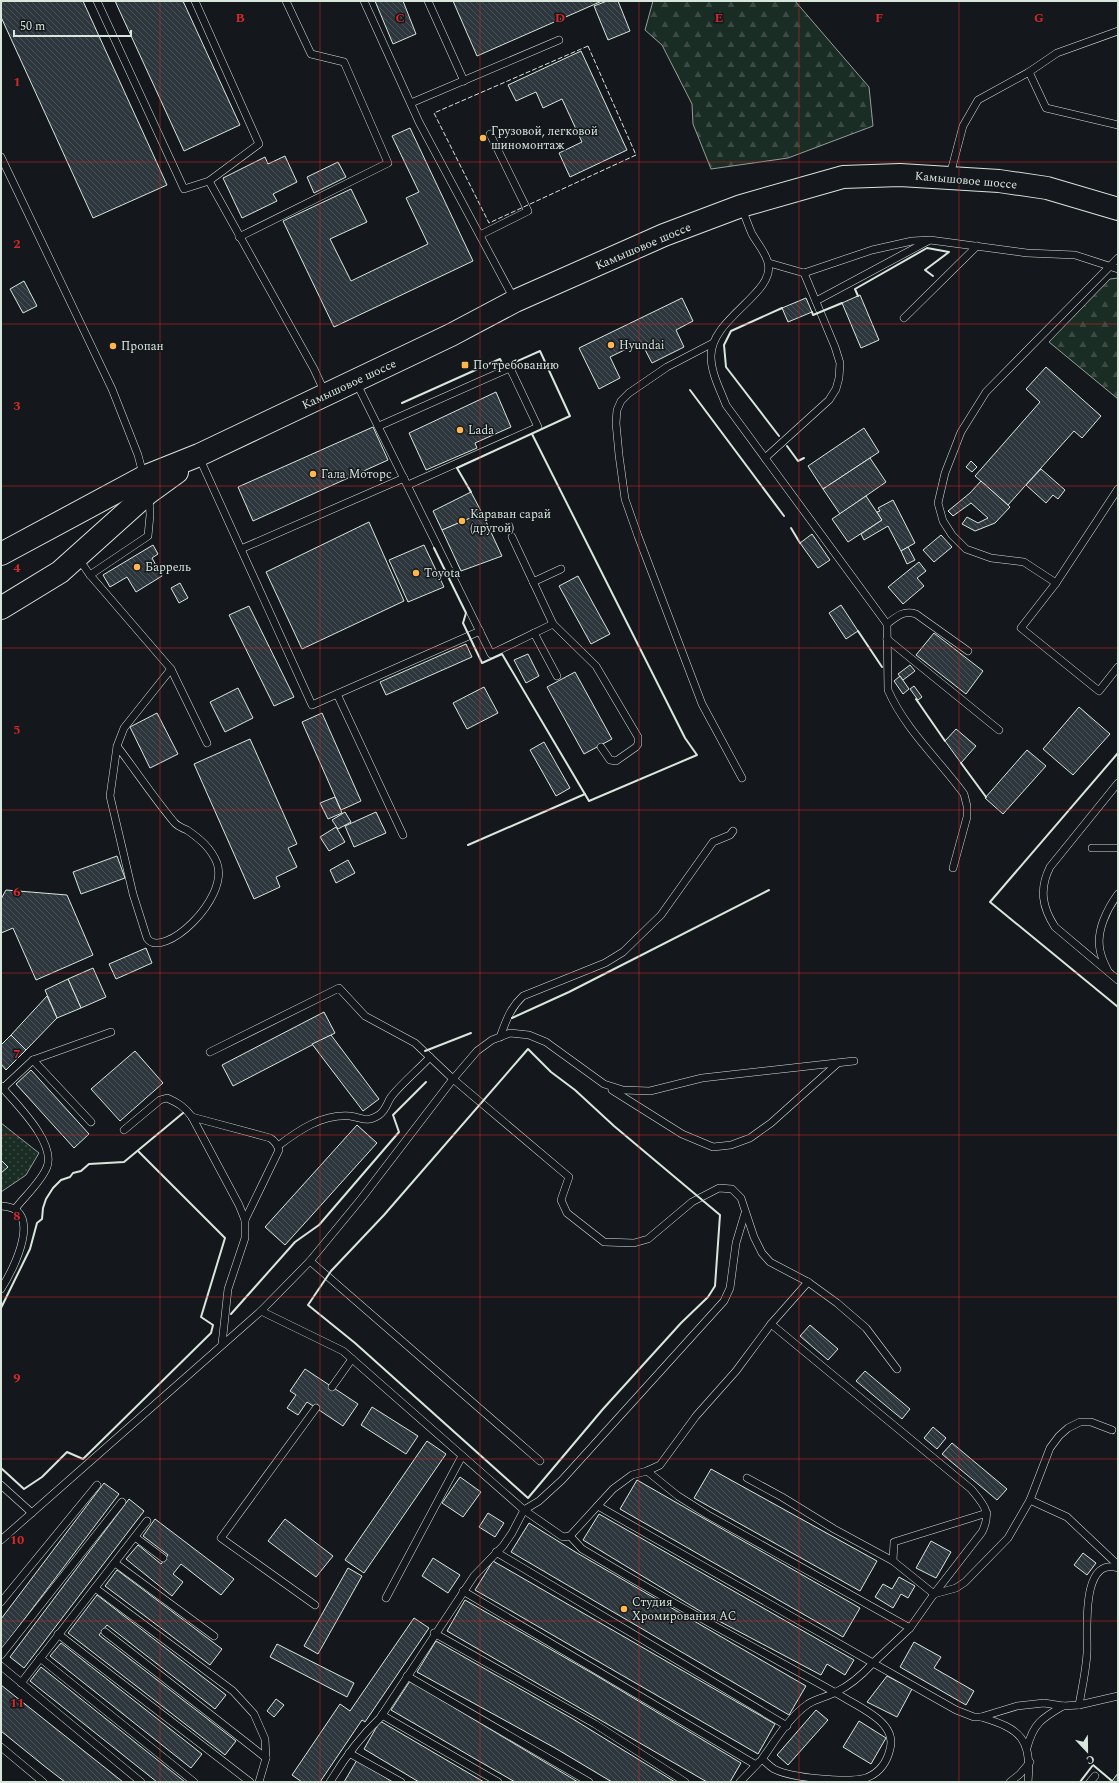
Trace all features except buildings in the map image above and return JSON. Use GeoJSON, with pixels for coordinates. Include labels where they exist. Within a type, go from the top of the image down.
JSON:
{"type":"FeatureCollection","features":[{"type":"Feature","properties":{"kind":"main road","name":"Камышовое шоссе"},"geometry":{"type":"LineString","coordinates":[[1,554],[146,485],[198,455],[445,338],[515,301],[664,235],[741,206],[843,177],[900,175],[999,181],[1047,188],[1118,209]]}},
{"type":"Feature","properties":{"kind":"main road","name":"Камышовое шоссе"},"geometry":{"type":"LineString","coordinates":[[1,608],[60,572],[146,485]]}},
{"type":"Feature","properties":{"kind":"lane"},"geometry":{"type":"LineString","coordinates":[[97,1],[184,189],[209,181],[259,144],[195,1]]}},
{"type":"Feature","properties":{"kind":"lane"},"geometry":{"type":"LineString","coordinates":[[239,237],[388,163],[344,62],[311,54],[286,1]]}},
{"type":"Feature","properties":{"kind":"lane"},"geometry":{"type":"LineString","coordinates":[[364,1],[411,103],[515,301]]}},
{"type":"Feature","properties":{"kind":"lane"},"geometry":{"type":"LineString","coordinates":[[428,1],[464,81]]}},
{"type":"Feature","properties":{"kind":"lane"},"geometry":{"type":"LineString","coordinates":[[950,177],[964,126],[978,100],[1029,72],[1057,53],[1118,31]]}},
{"type":"Feature","properties":{"kind":"lane"},"geometry":{"type":"LineString","coordinates":[[411,103],[559,40]]}},
{"type":"Feature","properties":{"kind":"lane"},"geometry":{"type":"LineString","coordinates":[[1029,72],[1046,108],[1118,125]]}},
{"type":"Feature","properties":{"kind":"lane"},"geometry":{"type":"LineString","coordinates":[[480,235],[528,211],[490,134]]}},
{"type":"Feature","properties":{"kind":"lane"},"geometry":{"type":"LineString","coordinates":[[1,157],[112,389],[138,454],[146,485],[150,515],[148,536],[90,575]]}},
{"type":"Feature","properties":{"kind":"lane"},"geometry":{"type":"LineString","coordinates":[[209,181],[314,369],[326,395]]}},
{"type":"Feature","properties":{"kind":"lane"},"geometry":{"type":"LineString","coordinates":[[741,206],[751,232],[769,264],[767,276],[762,286],[725,323],[713,343],[711,354],[717,383],[726,405],[887,624],[887,683],[893,700],[934,758],[964,794],[967,806],[967,817],[953,868]]}},
{"type":"Feature","properties":{"kind":"lane"},"geometry":{"type":"LineString","coordinates":[[769,264],[804,273],[872,250],[912,241],[930,240],[1027,253],[1075,256],[1115,268]]}},
{"type":"Feature","properties":{"kind":"lane"},"geometry":{"type":"LineString","coordinates":[[816,301],[930,240]]}},
{"type":"Feature","properties":{"kind":"lane"},"geometry":{"type":"LineString","coordinates":[[904,318],[977,246]]}},
{"type":"Feature","properties":{"kind":"lane"},"geometry":{"type":"LineString","coordinates":[[1056,583],[1024,562],[991,558],[966,549],[952,535],[943,521],[938,502],[945,473],[961,432],[986,392],[1017,359],[1115,268],[1118,258]]}},
{"type":"Feature","properties":{"kind":"lane"},"geometry":{"type":"LineString","coordinates":[[765,458],[829,400],[836,389],[839,378],[840,362],[835,347],[804,273]]}},
{"type":"Feature","properties":{"kind":"lane"},"geometry":{"type":"LineString","coordinates":[[713,343],[666,364],[629,393],[621,401],[617,410],[616,423],[625,499],[702,704],[742,778]]}},
{"type":"Feature","properties":{"kind":"lane"},"geometry":{"type":"LineString","coordinates":[[379,426],[510,368],[538,427],[408,485]]}},
{"type":"Feature","properties":{"kind":"lane"},"geometry":{"type":"LineString","coordinates":[[355,381],[379,426],[490,654],[553,624]]}},
{"type":"Feature","properties":{"kind":"lane"},"geometry":{"type":"LineString","coordinates":[[198,455],[210,478],[312,705],[480,632]]}},
{"type":"Feature","properties":{"kind":"lane"},"geometry":{"type":"LineString","coordinates":[[241,549],[404,478]]}},
{"type":"Feature","properties":{"kind":"lane"},"geometry":{"type":"LineString","coordinates":[[1118,489],[1115,500],[1056,583],[1021,628],[1099,691],[1118,667]]}},
{"type":"Feature","properties":{"kind":"lane"},"geometry":{"type":"LineString","coordinates":[[512,537],[553,624],[596,666],[638,736],[638,744],[636,747],[616,761],[610,760],[601,747]]}},
{"type":"Feature","properties":{"kind":"lane"},"geometry":{"type":"LineString","coordinates":[[77,556],[90,575],[171,669],[207,744]]}},
{"type":"Feature","properties":{"kind":"lane"},"geometry":{"type":"LineString","coordinates":[[533,582],[561,569]]}},
{"type":"Feature","properties":{"kind":"lane"},"geometry":{"type":"LineString","coordinates":[[887,624],[901,613],[906,612],[916,614],[968,651]]}},
{"type":"Feature","properties":{"kind":"lane"},"geometry":{"type":"LineString","coordinates":[[534,633],[557,676]]}},
{"type":"Feature","properties":{"kind":"lane"},"geometry":{"type":"LineString","coordinates":[[887,640],[999,730]]}},
{"type":"Feature","properties":{"kind":"lane"},"geometry":{"type":"LineString","coordinates":[[117,746],[175,823],[197,837],[209,848],[217,864],[220,878],[217,889],[211,901],[199,916],[173,938],[158,944],[152,943],[147,938],[133,894],[110,796],[117,746],[124,728],[171,669]]}},
{"type":"Feature","properties":{"kind":"lane"},"geometry":{"type":"LineString","coordinates":[[337,694],[403,835]]}},
{"type":"Feature","properties":{"kind":"lane"},"geometry":{"type":"LineString","coordinates":[[1118,783],[1050,867],[1045,878],[1043,889],[1044,904],[1048,916],[1055,927],[1118,980]]}},
{"type":"Feature","properties":{"kind":"lane"},"geometry":{"type":"LineString","coordinates":[[500,1037],[506,1019],[514,1004],[523,996],[605,963],[623,952],[661,915],[713,842],[733,831]]}},
{"type":"Feature","properties":{"kind":"lane"},"geometry":{"type":"LineString","coordinates":[[1092,848],[1118,848]]}},
{"type":"Feature","properties":{"kind":"lane"},"geometry":{"type":"LineString","coordinates":[[1108,972],[1100,950],[1099,937],[1104,918],[1111,903],[1118,894]]}},
{"type":"Feature","properties":{"kind":"lane"},"geometry":{"type":"LineString","coordinates":[[210,1052],[340,988],[365,1016],[415,1043],[453,1079],[569,1177],[561,1200],[567,1213],[604,1242],[634,1243],[648,1238],[692,1202],[718,1188],[732,1189],[741,1198],[745,1213],[762,1252],[770,1262],[808,1282],[837,1303],[866,1328],[897,1368]]}},
{"type":"Feature","properties":{"kind":"lane"},"geometry":{"type":"LineString","coordinates":[[15,1209],[42,1176],[47,1166],[48,1154],[45,1142],[38,1131],[2,1087],[33,1060],[111,1032]]}},
{"type":"Feature","properties":{"kind":"lane"},"geometry":{"type":"LineString","coordinates":[[1,1540],[261,1311],[310,1261],[361,1199],[453,1079],[477,1051],[492,1040],[510,1033],[523,1035],[546,1042],[604,1084],[682,1134],[713,1147],[731,1145],[750,1138],[771,1123],[838,1063]]}},
{"type":"Feature","properties":{"kind":"lane"},"geometry":{"type":"LineString","coordinates":[[278,1146],[311,1123],[335,1117],[351,1116],[360,1120],[370,1119],[380,1114],[392,1097],[430,1057]]}},
{"type":"Feature","properties":{"kind":"lane"},"geometry":{"type":"LineString","coordinates":[[33,1060],[91,1122]]}},
{"type":"Feature","properties":{"kind":"lane"},"geometry":{"type":"LineString","coordinates":[[604,1084],[623,1090],[650,1091],[702,1078],[854,1061]]}},
{"type":"Feature","properties":{"kind":"lane"},"geometry":{"type":"LineString","coordinates":[[124,1130],[160,1100],[167,1098],[186,1108],[239,1205],[245,1220],[245,1238],[228,1289],[222,1344]]}},
{"type":"Feature","properties":{"kind":"lane"},"geometry":{"type":"LineString","coordinates":[[192,1117],[270,1138],[275,1141],[278,1146],[279,1150],[245,1220]]}},
{"type":"Feature","properties":{"kind":"lane"},"geometry":{"type":"LineString","coordinates":[[1,1206],[15,1209],[21,1214],[25,1228],[21,1245],[6,1282],[1,1289]]}},
{"type":"Feature","properties":{"kind":"lane"},"geometry":{"type":"LineString","coordinates":[[330,1782],[349,1753],[382,1715],[434,1633],[463,1591],[474,1576],[512,1533],[524,1510],[539,1501],[562,1480],[724,1301],[730,1288],[736,1242],[745,1213]]}},
{"type":"Feature","properties":{"kind":"lane"},"geometry":{"type":"LineString","coordinates":[[310,1261],[540,1462]]}},
{"type":"Feature","properties":{"kind":"lane"},"geometry":{"type":"LineString","coordinates":[[261,1311],[343,1351],[524,1510],[563,1536],[570,1536],[613,1489],[632,1475],[647,1471],[660,1464],[696,1416],[736,1371],[771,1324],[808,1282]]}},
{"type":"Feature","properties":{"kind":"lane"},"geometry":{"type":"LineString","coordinates":[[740,1782],[762,1759],[787,1726],[807,1705],[821,1696],[835,1692],[860,1677],[910,1628],[982,1532],[987,1523],[987,1513],[983,1503],[971,1490],[771,1324]]}},
{"type":"Feature","properties":{"kind":"lane"},"geometry":{"type":"LineString","coordinates":[[332,1387],[352,1359]]}},
{"type":"Feature","properties":{"kind":"lane"},"geometry":{"type":"LineString","coordinates":[[315,1605],[221,1538],[316,1408]]}},
{"type":"Feature","properties":{"kind":"lane"},"geometry":{"type":"LineString","coordinates":[[934,1594],[956,1588],[978,1571],[1008,1538],[1030,1500],[1050,1448],[1059,1436],[1068,1428],[1080,1422],[1091,1422],[1112,1430]]}},
{"type":"Feature","properties":{"kind":"lane"},"geometry":{"type":"LineString","coordinates":[[386,1598],[462,1456]]}},
{"type":"Feature","properties":{"kind":"lane"},"geometry":{"type":"LineString","coordinates":[[647,1471],[678,1496],[708,1515],[910,1628]]}},
{"type":"Feature","properties":{"kind":"lane"},"geometry":{"type":"LineString","coordinates":[[747,1478],[782,1497],[834,1530],[893,1561],[934,1594]]}},
{"type":"Feature","properties":{"kind":"lane"},"geometry":{"type":"LineString","coordinates":[[1,1485],[32,1513]]}},
{"type":"Feature","properties":{"kind":"lane"},"geometry":{"type":"LineString","coordinates":[[1,1602],[97,1485]]}},
{"type":"Feature","properties":{"kind":"lane"},"geometry":{"type":"LineString","coordinates":[[1030,1500],[1067,1517],[1118,1567]]}},
{"type":"Feature","properties":{"kind":"lane"},"geometry":{"type":"LineString","coordinates":[[1,1655],[122,1502]]}},
{"type":"Feature","properties":{"kind":"lane"},"geometry":{"type":"LineString","coordinates":[[598,1506],[956,1710],[974,1717],[980,1717],[1017,1706],[1044,1703],[1063,1706],[1079,1705],[1118,1696]]}},
{"type":"Feature","properties":{"kind":"lane"},"geometry":{"type":"LineString","coordinates":[[893,1561],[894,1542],[987,1513]]}},
{"type":"Feature","properties":{"kind":"lane"},"geometry":{"type":"LineString","coordinates":[[21,1682],[147,1521]]}},
{"type":"Feature","properties":{"kind":"lane"},"geometry":{"type":"LineString","coordinates":[[570,1536],[582,1549],[695,1616],[835,1692],[874,1716],[885,1726],[891,1737],[891,1747],[885,1763],[877,1771],[866,1778],[852,1780],[810,1778],[789,1775],[773,1769],[762,1759]]}},
{"type":"Feature","properties":{"kind":"lane"},"geometry":{"type":"LineString","coordinates":[[135,1537],[163,1558]]}},
{"type":"Feature","properties":{"kind":"lane"},"geometry":{"type":"LineString","coordinates":[[496,1552],[787,1726]]}},
{"type":"Feature","properties":{"kind":"lane"},"geometry":{"type":"LineString","coordinates":[[115,1563],[214,1636]]}},
{"type":"Feature","properties":{"kind":"lane"},"geometry":{"type":"LineString","coordinates":[[1079,1705],[1087,1655],[1088,1598],[1091,1584],[1095,1576],[1100,1571],[1107,1567],[1118,1567]]}},
{"type":"Feature","properties":{"kind":"lane"},"geometry":{"type":"LineString","coordinates":[[95,1588],[233,1691],[254,1714],[265,1740],[266,1758],[259,1782]]}},
{"type":"Feature","properties":{"kind":"lane"},"geometry":{"type":"LineString","coordinates":[[463,1591],[756,1765]]}},
{"type":"Feature","properties":{"kind":"lane"},"geometry":{"type":"LineString","coordinates":[[105,1632],[266,1758]]}},
{"type":"Feature","properties":{"kind":"lane"},"geometry":{"type":"LineString","coordinates":[[434,1633],[595,1724],[686,1782]]}},
{"type":"Feature","properties":{"kind":"lane"},"geometry":{"type":"LineString","coordinates":[[58,1634],[250,1782]]}},
{"type":"Feature","properties":{"kind":"lane"},"geometry":{"type":"LineString","coordinates":[[40,1658],[194,1782]]}},
{"type":"Feature","properties":{"kind":"lane"},"geometry":{"type":"LineString","coordinates":[[1,1666],[141,1782]]}},
{"type":"Feature","properties":{"kind":"lane"},"geometry":{"type":"LineString","coordinates":[[407,1676],[589,1782]]}},
{"type":"Feature","properties":{"kind":"lane"},"geometry":{"type":"LineString","coordinates":[[1027,1748],[1030,1736],[1035,1726],[1044,1716],[1063,1706]]}},
{"type":"Feature","properties":{"kind":"lane"},"geometry":{"type":"LineString","coordinates":[[382,1715],[498,1782]]}},
{"type":"Feature","properties":{"kind":"lane"},"geometry":{"type":"LineString","coordinates":[[980,1717],[1011,1728],[1020,1737],[1027,1748],[1030,1762],[1028,1782]]}},
{"type":"Feature","properties":{"kind":"lane"},"geometry":{"type":"LineString","coordinates":[[1,1748],[43,1782]]}},
{"type":"Feature","properties":{"kind":"lane"},"geometry":{"type":"LineString","coordinates":[[349,1753],[401,1782]]}},
{"type":"Feature","properties":{"kind":"lane"},"geometry":{"type":"LineString","coordinates":[[1010,1782],[1020,1774],[1030,1762]]}},
{"type":"Feature","properties":{"kind":"green space"},"geometry":{"type":"Polygon","coordinates":[[[653,1],[795,1],[869,87],[873,126],[788,158],[711,169],[693,124],[692,104],[662,45],[645,30],[653,1]]]}},
{"type":"Feature","properties":{"kind":"green space"},"geometry":{"type":"Polygon","coordinates":[[[1118,278],[1118,399],[1049,342],[1110,279],[1118,278]]]}},
{"type":"Feature","properties":{"kind":"green space"},"geometry":{"type":"Polygon","coordinates":[[[1,1123],[39,1153],[26,1175],[1,1192],[1,1123]]]}},
{"type":"Feature","properties":{"kind":"fence"},"geometry":{"type":"LineString","coordinates":[[588,46],[636,155],[489,223],[434,113],[588,46]]}},
{"type":"Feature","properties":{"kind":"wall"},"geometry":{"type":"LineString","coordinates":[[858,296],[855,289],[927,248],[949,252],[925,270],[933,276]]}},
{"type":"Feature","properties":{"kind":"wall"},"geometry":{"type":"LineString","coordinates":[[812,312],[813,315],[842,303]]}},
{"type":"Feature","properties":{"kind":"wall"},"geometry":{"type":"LineString","coordinates":[[779,436],[726,367],[724,345],[731,331],[782,308]]}},
{"type":"Feature","properties":{"kind":"wall"},"geometry":{"type":"LineString","coordinates":[[402,403],[500,359],[504,367],[540,351],[570,416],[457,468],[471,492]]}},
{"type":"Feature","properties":{"kind":"wall"},"geometry":{"type":"LineString","coordinates":[[690,390],[784,516]]}},
{"type":"Feature","properties":{"kind":"wall"},"geometry":{"type":"LineString","coordinates":[[434,548],[466,613],[463,623],[482,663],[502,654],[589,801],[697,755],[685,738],[532,434]]}},
{"type":"Feature","properties":{"kind":"wall"},"geometry":{"type":"LineString","coordinates":[[787,446],[798,461],[804,458]]}},
{"type":"Feature","properties":{"kind":"wall"},"geometry":{"type":"LineString","coordinates":[[791,528],[800,543]]}},
{"type":"Feature","properties":{"kind":"wall"},"geometry":{"type":"LineString","coordinates":[[858,631],[882,667]]}},
{"type":"Feature","properties":{"kind":"wall"},"geometry":{"type":"LineString","coordinates":[[916,699],[945,741]]}},
{"type":"Feature","properties":{"kind":"wall"},"geometry":{"type":"LineString","coordinates":[[1118,753],[990,902],[1118,1007]]}},
{"type":"Feature","properties":{"kind":"wall"},"geometry":{"type":"LineString","coordinates":[[961,763],[986,797]]}},
{"type":"Feature","properties":{"kind":"wall"},"geometry":{"type":"LineString","coordinates":[[468,845],[585,794]]}},
{"type":"Feature","properties":{"kind":"wall"},"geometry":{"type":"LineString","coordinates":[[512,1018],[569,992],[769,890]]}},
{"type":"Feature","properties":{"kind":"wall"},"geometry":{"type":"LineString","coordinates":[[425,1051],[471,1033]]}},
{"type":"Feature","properties":{"kind":"wall"},"geometry":{"type":"LineString","coordinates":[[528,1049],[551,1072],[575,1090],[614,1126],[720,1215],[715,1286],[708,1297],[681,1323],[603,1409],[528,1498],[355,1343],[308,1305],[331,1271],[384,1215],[528,1049]]}},
{"type":"Feature","properties":{"kind":"wall"},"geometry":{"type":"LineString","coordinates":[[231,1314],[295,1242],[319,1225],[399,1132],[393,1115],[426,1082]]}},
{"type":"Feature","properties":{"kind":"wall"},"geometry":{"type":"LineString","coordinates":[[1,1308],[30,1249],[37,1223],[42,1219],[46,1199],[53,1188],[61,1180],[70,1177],[73,1173],[81,1171],[89,1164],[124,1162],[183,1113]]}},
{"type":"Feature","properties":{"kind":"wall"},"geometry":{"type":"LineString","coordinates":[[1,1468],[24,1489],[42,1477],[67,1452],[83,1459],[211,1333],[213,1325],[201,1317],[225,1238],[138,1151]]}},
{"type":"Feature","properties":{"kind":"wall"},"geometry":{"type":"LineString","coordinates":[[1080,1782],[1093,1765],[1112,1781]]}},
{"type":"Feature","properties":{"kind":"place","name":"Грузовой, легковой шиномонтаж"},"geometry":{"type":"Point","coordinates":[483,138]}},
{"type":"Feature","properties":{"kind":"place","name":"Hyundai"},"geometry":{"type":"Point","coordinates":[611,345]}},
{"type":"Feature","properties":{"kind":"place","name":"Пропан"},"geometry":{"type":"Point","coordinates":[113,346]}},
{"type":"Feature","properties":{"kind":"place","name":"По требованию"},"geometry":{"type":"Point","coordinates":[465,365]}},
{"type":"Feature","properties":{"kind":"place","name":"Lada"},"geometry":{"type":"Point","coordinates":[460,430]}},
{"type":"Feature","properties":{"kind":"place","name":"Гала Моторс"},"geometry":{"type":"Point","coordinates":[313,474]}},
{"type":"Feature","properties":{"kind":"place","name":"Караван сарай (другой)"},"geometry":{"type":"Point","coordinates":[462,521]}},
{"type":"Feature","properties":{"kind":"place","name":"Баррель"},"geometry":{"type":"Point","coordinates":[137,567]}},
{"type":"Feature","properties":{"kind":"place","name":"Toyota"},"geometry":{"type":"Point","coordinates":[416,573]}},
{"type":"Feature","properties":{"kind":"place","name":"Студия Хромирования АС"},"geometry":{"type":"Point","coordinates":[624,1609]}}]}
